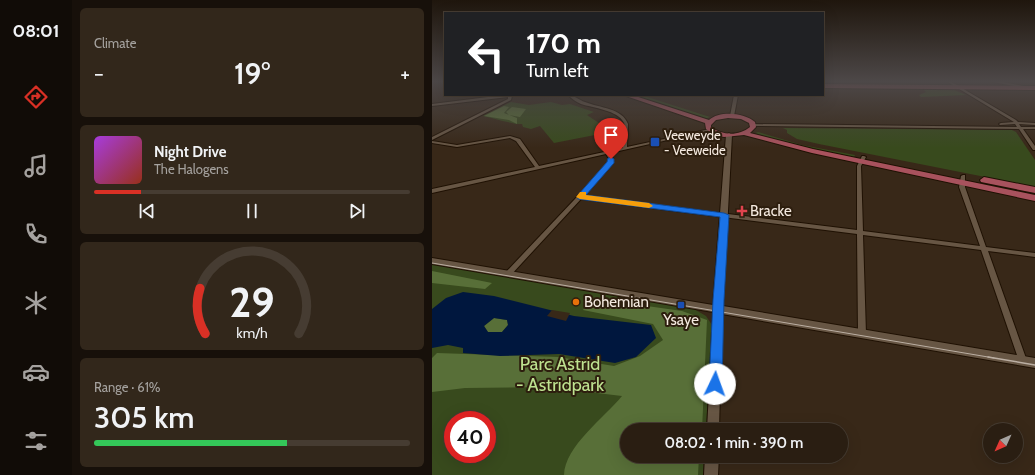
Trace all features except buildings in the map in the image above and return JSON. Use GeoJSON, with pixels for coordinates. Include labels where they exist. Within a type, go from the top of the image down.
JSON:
{"type":"FeatureCollection","features":[{"type":"Feature","properties":{"kind":"main road"},"geometry":{"type":"LineString","coordinates":[[648,103],[709,126],[716,133],[729,135],[743,133],[962,179],[1035,190]]}},
{"type":"Feature","properties":{"kind":"main road"},"geometry":{"type":"LineString","coordinates":[[670,103],[716,118],[732,116],[746,118],[752,127],[803,144],[863,159]]}},
{"type":"Feature","properties":{"kind":"main road"},"geometry":{"type":"LineString","coordinates":[[709,126],[716,118]]}},
{"type":"Feature","properties":{"kind":"main road"},"geometry":{"type":"LineString","coordinates":[[743,133],[752,127]]}},
{"type":"Feature","properties":{"kind":"main road"},"geometry":{"type":"LineString","coordinates":[[962,179],[1035,198]]}},
{"type":"Feature","properties":{"kind":"street"},"geometry":{"type":"LineString","coordinates":[[432,105],[446,103]]}},
{"type":"Feature","properties":{"kind":"street"},"geometry":{"type":"LineString","coordinates":[[432,141],[502,103]]}},
{"type":"Feature","properties":{"kind":"street"},"geometry":{"type":"LineString","coordinates":[[585,103],[612,112],[622,118],[627,126],[624,144],[625,148]]}},
{"type":"Feature","properties":{"kind":"street"},"geometry":{"type":"LineString","coordinates":[[732,116],[734,103]]}},
{"type":"Feature","properties":{"kind":"street"},"geometry":{"type":"LineString","coordinates":[[984,103],[1016,123],[1035,149]]}},
{"type":"Feature","properties":{"kind":"street"},"geometry":{"type":"LineString","coordinates":[[977,127],[1016,123],[1035,124]]}},
{"type":"Feature","properties":{"kind":"street"},"geometry":{"type":"LineString","coordinates":[[432,191],[625,148],[709,126]]}},
{"type":"Feature","properties":{"kind":"street"},"geometry":{"type":"LineString","coordinates":[[752,127],[1035,128]]}},
{"type":"Feature","properties":{"kind":"street"},"geometry":{"type":"LineString","coordinates":[[713,423],[718,310],[729,135]]}},
{"type":"Feature","properties":{"kind":"street"},"geometry":{"type":"LineString","coordinates":[[432,141],[457,146],[510,137],[518,140],[538,168]]}},
{"type":"Feature","properties":{"kind":"street"},"geometry":{"type":"LineString","coordinates":[[508,274],[610,163],[611,159],[607,152]]}},
{"type":"Feature","properties":{"kind":"street"},"geometry":{"type":"LineString","coordinates":[[862,334],[859,166],[863,159]]}},
{"type":"Feature","properties":{"kind":"street"},"geometry":{"type":"LineString","coordinates":[[962,179],[962,187],[983,249],[1024,361]]}},
{"type":"Feature","properties":{"kind":"street"},"geometry":{"type":"LineString","coordinates":[[580,197],[1035,255]]}},
{"type":"Feature","properties":{"kind":"street"},"geometry":{"type":"LineString","coordinates":[[432,261],[1035,363]]}},
{"type":"Feature","properties":{"kind":"street"},"geometry":{"type":"LineString","coordinates":[[711,475],[712,463]]}},
{"type":"Feature","properties":{"kind":"green space"},"geometry":{"type":"Polygon","coordinates":[[[509,103],[529,105],[542,103],[562,105],[570,104],[594,112],[587,115],[602,125],[600,134],[554,143],[540,126],[531,129],[523,127],[522,124],[483,116],[509,103]]]}},
{"type":"Feature","properties":{"kind":"green space"},"geometry":{"type":"Polygon","coordinates":[[[656,103],[667,103],[710,117],[705,119],[656,103]]]}},
{"type":"Feature","properties":{"kind":"green space"},"geometry":{"type":"Polygon","coordinates":[[[504,106],[509,107],[504,113],[517,118],[517,124],[509,120],[484,116],[504,106]]]}},
{"type":"Feature","properties":{"kind":"green space"},"geometry":{"type":"Polygon","coordinates":[[[512,107],[526,109],[520,117],[509,115],[506,112],[512,107]]]}},
{"type":"Feature","properties":{"kind":"green space"},"geometry":{"type":"Polygon","coordinates":[[[783,128],[1012,130],[1016,132],[1035,160],[1035,187],[797,139],[787,133],[787,130],[783,128]]]}},
{"type":"Feature","properties":{"kind":"green space"},"geometry":{"type":"Polygon","coordinates":[[[758,132],[802,145],[855,155],[853,159],[762,137],[764,136],[755,133],[758,132]]]}},
{"type":"Feature","properties":{"kind":"green space","name":"Parc Astrid - Astridpark"},"geometry":{"type":"Polygon","coordinates":[[[432,264],[694,309],[706,316],[712,325],[706,423],[620,423],[620,463],[704,463],[703,475],[432,475],[432,264]]]}},
{"type":"Feature","properties":{"kind":"green space"},"geometry":{"type":"Polygon","coordinates":[[[432,271],[492,283],[485,289],[432,283],[432,271]]]}},
{"type":"Feature","properties":{"kind":"green space"},"geometry":{"type":"Polygon","coordinates":[[[591,298],[682,311],[707,320],[702,423],[620,423],[620,463],[699,463],[698,475],[564,475],[566,464],[578,443],[622,396],[546,387],[465,388],[432,392],[432,358],[437,353],[558,357],[614,366],[640,356],[663,340],[653,324],[583,310],[591,298]]]}},
{"type":"Feature","properties":{"kind":"green space"},"geometry":{"type":"Polygon","coordinates":[[[494,318],[507,320],[508,325],[502,332],[488,332],[484,326],[494,318]]]}},
{"type":"Feature","properties":{"kind":"water"},"geometry":{"type":"Polygon","coordinates":[[[463,292],[494,296],[574,316],[651,325],[656,338],[636,357],[615,363],[559,354],[500,356],[463,353],[463,348],[448,345],[432,348],[432,309],[446,298],[463,292]],[[494,318],[484,326],[488,332],[502,332],[508,325],[507,320],[494,318]]]}},
{"type":"Feature","properties":{"kind":"pier"},"geometry":{"type":"Polygon","coordinates":[[[552,310],[570,313],[566,321],[547,316],[552,310]]]}},
{"type":"Feature","properties":{"kind":"tram line"},"geometry":{"type":"LineString","coordinates":[[432,263],[994,358]]}},
{"type":"Feature","properties":{"kind":"tram line"},"geometry":{"type":"LineString","coordinates":[[988,357],[1035,365]]}},
{"type":"Feature","properties":{"kind":"slow traffic"},"geometry":{"type":"LineString","coordinates":[[583,194],[580,197],[649,206]]}},
{"type":"Feature","properties":{"kind":"place","name":"Veeweyde - Veeweide"},"geometry":{"type":"Point","coordinates":[655,142]}},
{"type":"Feature","properties":{"kind":"place","name":"Bracke"},"geometry":{"type":"Point","coordinates":[742,211]}},
{"type":"Feature","properties":{"kind":"place","name":"Bohemian"},"geometry":{"type":"Point","coordinates":[576,302]}},
{"type":"Feature","properties":{"kind":"place","name":"Ysaye"},"geometry":{"type":"Point","coordinates":[681,305]}},
{"type":"Feature","properties":{"kind":"route"},"geometry":{"type":"LineString","coordinates":[[611,159],[610,163],[580,197],[724,215],[718,300],[715,384]]}}]}
